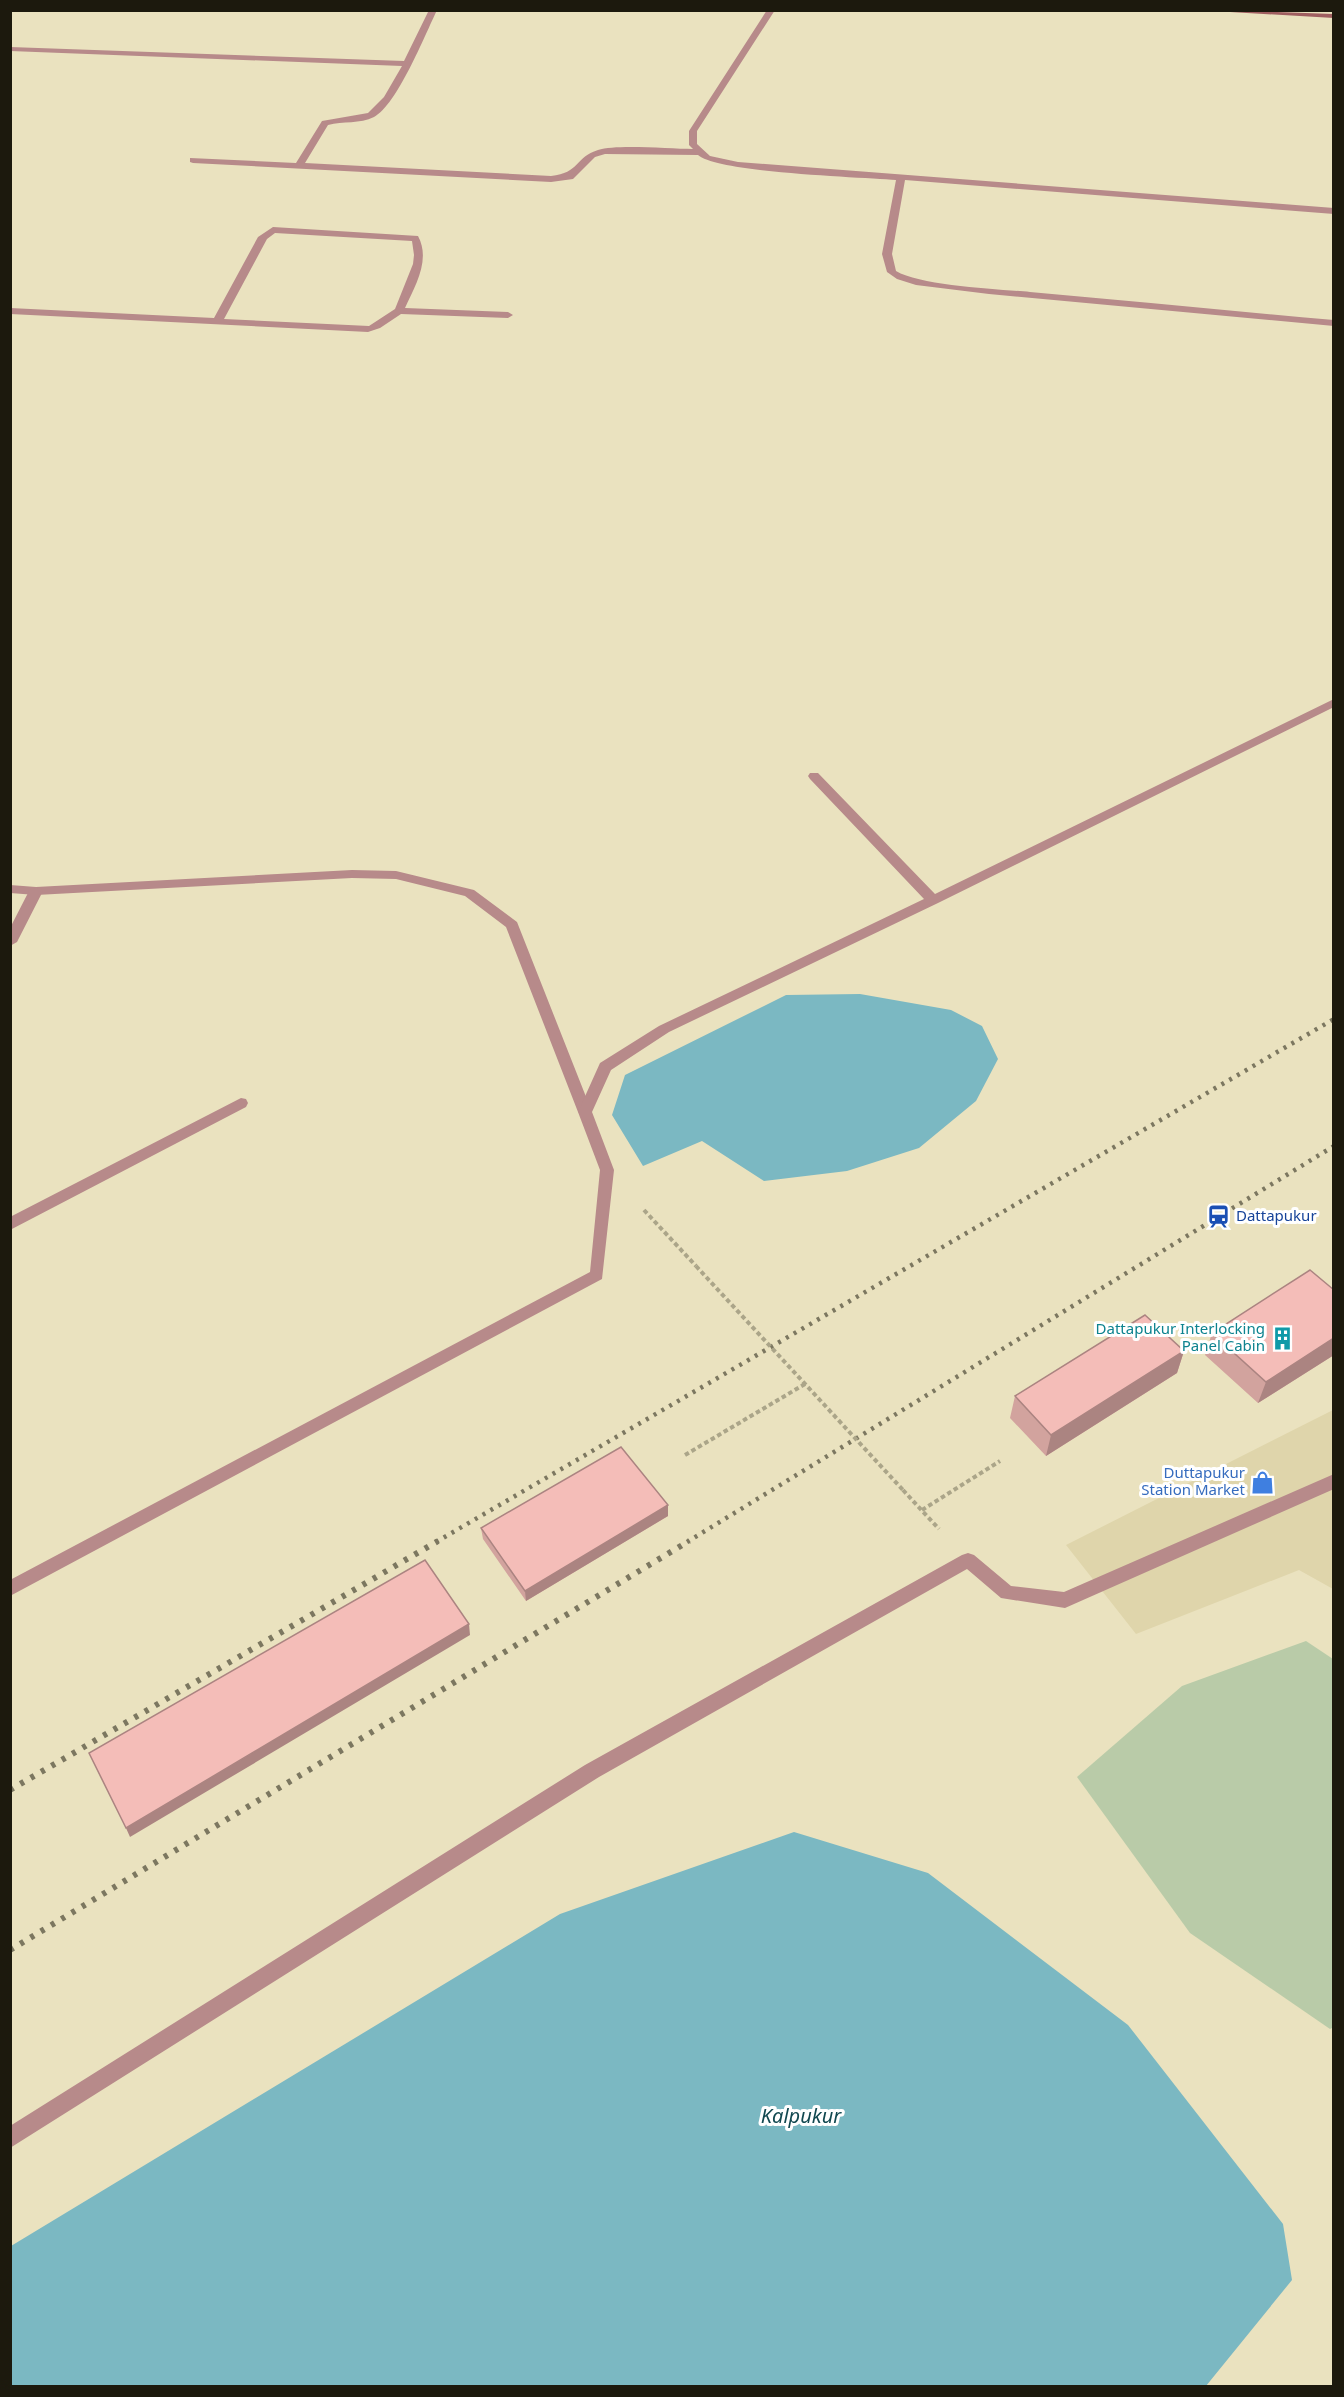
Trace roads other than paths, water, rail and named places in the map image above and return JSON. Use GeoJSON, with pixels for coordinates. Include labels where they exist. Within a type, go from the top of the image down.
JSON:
{"type":"FeatureCollection","features":[{"type":"Feature","properties":{"kind":"street"},"geometry":{"type":"LineString","coordinates":[[300,164],[325,123],[373,115],[382,106],[407,64],[433,10]]}},
{"type":"Feature","properties":{"kind":"street"},"geometry":{"type":"LineString","coordinates":[[771,10],[693,131],[693,146],[707,158],[738,165],[1334,211]]}},
{"type":"Feature","properties":{"kind":"street"},"geometry":{"type":"LineString","coordinates":[[1230,10],[1334,16]]}},
{"type":"Feature","properties":{"kind":"street"},"geometry":{"type":"LineString","coordinates":[[10,49],[407,64]]}},
{"type":"Feature","properties":{"kind":"street"},"geometry":{"type":"LineString","coordinates":[[193,159],[551,179],[570,177],[592,155],[604,152],[700,152]]}},
{"type":"Feature","properties":{"kind":"street"},"geometry":{"type":"LineString","coordinates":[[901,177],[887,254],[892,272],[900,278],[989,291],[1334,323]]}},
{"type":"Feature","properties":{"kind":"street"},"geometry":{"type":"LineString","coordinates":[[217,322],[262,237],[273,230],[415,238],[420,245],[418,261],[399,311]]}},
{"type":"Feature","properties":{"kind":"street"},"geometry":{"type":"LineString","coordinates":[[10,312],[368,329],[377,327],[389,316],[399,311],[508,315]]}},
{"type":"Feature","properties":{"kind":"street"},"geometry":{"type":"LineString","coordinates":[[585,1112],[605,1067],[664,1029],[933,900],[1334,702]]}},
{"type":"Feature","properties":{"kind":"street"},"geometry":{"type":"LineString","coordinates":[[813,776],[933,900]]}},
{"type":"Feature","properties":{"kind":"street"},"geometry":{"type":"LineString","coordinates":[[10,889],[36,891],[249,878],[396,874],[469,892],[512,925],[607,1170],[597,1275],[10,1589]]}},
{"type":"Feature","properties":{"kind":"street"},"geometry":{"type":"LineString","coordinates":[[10,942],[36,891]]}},
{"type":"Feature","properties":{"kind":"street"},"geometry":{"type":"LineString","coordinates":[[10,1224],[241,1103]]}},
{"type":"Feature","properties":{"kind":"street"},"geometry":{"type":"LineString","coordinates":[[10,2138],[592,1771],[968,1560],[1006,1593],[1065,1600],[1334,1481]]}},
{"type":"Feature","properties":{"kind":"water"},"geometry":{"type":"Polygon","coordinates":[[[860,994],[951,1010],[982,1026],[998,1059],[976,1101],[919,1148],[847,1171],[764,1181],[702,1141],[643,1166],[612,1115],[625,1075],[786,995],[860,994]]]}},
{"type":"Feature","properties":{"kind":"water","name":"Kalpukur"},"geometry":{"type":"Polygon","coordinates":[[[794,1832],[928,1873],[1128,2025],[1283,2224],[1292,2280],[1206,2386],[11,2386],[11,2246],[560,1914],[794,1832]]]}},
{"type":"Feature","properties":{"kind":"railway"},"geometry":{"type":"LineString","coordinates":[[436,1542],[1334,1019]]}},
{"type":"Feature","properties":{"kind":"railway"},"geometry":{"type":"LineString","coordinates":[[687,1542],[1334,1146]]}},
{"type":"Feature","properties":{"kind":"railway"},"geometry":{"type":"LineString","coordinates":[[10,1790],[438,1541]]}},
{"type":"Feature","properties":{"kind":"railway"},"geometry":{"type":"LineString","coordinates":[[10,1950],[689,1541]]}},
{"type":"Feature","properties":{"kind":"place","name":"Dattapukur"},"geometry":{"type":"Point","coordinates":[1218,1216]}},
{"type":"Feature","properties":{"kind":"place","name":"Dattapukur Interlocking Panel Cabin"},"geometry":{"type":"Point","coordinates":[1283,1338]}},
{"type":"Feature","properties":{"kind":"place","name":"Duttapukur Station Market"},"geometry":{"type":"Point","coordinates":[1263,1482]}}]}
